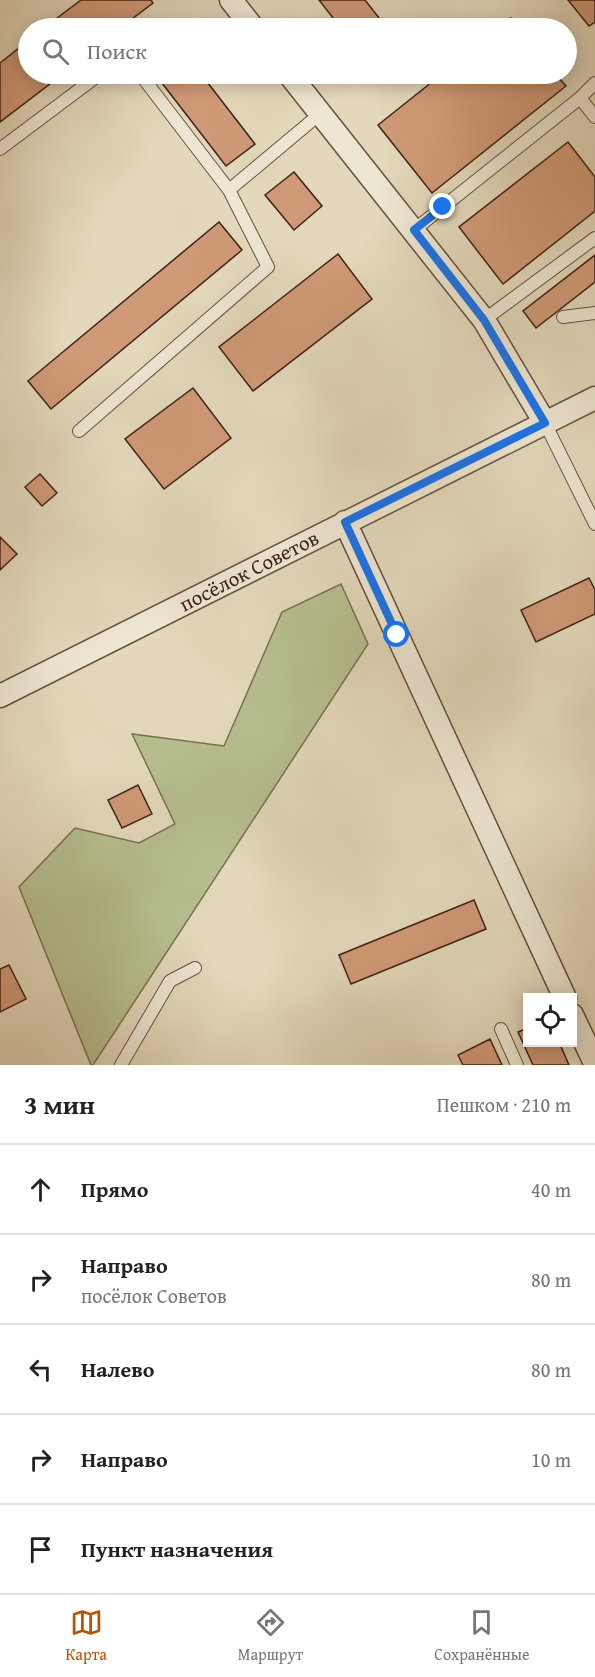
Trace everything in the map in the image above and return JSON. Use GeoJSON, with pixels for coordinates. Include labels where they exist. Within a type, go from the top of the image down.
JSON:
{"type":"FeatureCollection","features":[{"type":"Feature","properties":{"kind":"street"},"geometry":{"type":"LineString","coordinates":[[231,0],[246,18]]}},
{"type":"Feature","properties":{"kind":"street"},"geometry":{"type":"LineString","coordinates":[[297,84],[484,320],[545,423]]}},
{"type":"Feature","properties":{"kind":"street","name":"посёлок Советов"},"geometry":{"type":"LineString","coordinates":[[0,696],[595,398]]}},
{"type":"Feature","properties":{"kind":"street"},"geometry":{"type":"LineString","coordinates":[[345,522],[563,993]]}},
{"type":"Feature","properties":{"kind":"street"},"geometry":{"type":"LineString","coordinates":[[577,1024],[595,1063]]}},
{"type":"Feature","properties":{"kind":"lane"},"geometry":{"type":"LineString","coordinates":[[414,230],[580,98],[595,83]]}},
{"type":"Feature","properties":{"kind":"lane"},"geometry":{"type":"LineString","coordinates":[[0,148],[86,84]]}},
{"type":"Feature","properties":{"kind":"lane"},"geometry":{"type":"LineString","coordinates":[[79,431],[268,267],[229,190],[148,84]]}},
{"type":"Feature","properties":{"kind":"lane"},"geometry":{"type":"LineString","coordinates":[[580,98],[595,117]]}},
{"type":"Feature","properties":{"kind":"lane"},"geometry":{"type":"LineString","coordinates":[[229,190],[321,113]]}},
{"type":"Feature","properties":{"kind":"lane"},"geometry":{"type":"LineString","coordinates":[[484,320],[595,238]]}},
{"type":"Feature","properties":{"kind":"lane"},"geometry":{"type":"LineString","coordinates":[[563,317],[595,313]]}},
{"type":"Feature","properties":{"kind":"lane"},"geometry":{"type":"LineString","coordinates":[[545,423],[595,524]]}},
{"type":"Feature","properties":{"kind":"lane"},"geometry":{"type":"LineString","coordinates":[[121,1065],[170,981],[195,968]]}},
{"type":"Feature","properties":{"kind":"lane"},"geometry":{"type":"LineString","coordinates":[[501,1029],[517,1065]]}},
{"type":"Feature","properties":{"kind":"green space"},"geometry":{"type":"Polygon","coordinates":[[[341,584],[368,644],[91,1065],[19,887],[75,828],[139,843],[175,824],[132,734],[224,746],[282,612],[341,584]]]}},
{"type":"Feature","properties":{"kind":"building"},"geometry":{"type":"Polygon","coordinates":[[[81,0],[151,0],[153,3],[133,18],[57,18],[81,0]]]}},
{"type":"Feature","properties":{"kind":"building"},"geometry":{"type":"Polygon","coordinates":[[[319,0],[365,0],[379,18],[333,18],[319,0]]]}},
{"type":"Feature","properties":{"kind":"building"},"geometry":{"type":"Polygon","coordinates":[[[568,0],[595,0],[595,22],[589,26],[568,0]]]}},
{"type":"Feature","properties":{"kind":"building"},"geometry":{"type":"Polygon","coordinates":[[[18,49],[18,84],[50,84],[0,122],[0,63],[18,49]]]}},
{"type":"Feature","properties":{"kind":"building"},"geometry":{"type":"Polygon","coordinates":[[[163,84],[209,84],[255,144],[226,166],[163,84]]]}},
{"type":"Feature","properties":{"kind":"building"},"geometry":{"type":"Polygon","coordinates":[[[429,84],[564,84],[566,86],[432,193],[378,125],[429,84]]]}},
{"type":"Feature","properties":{"kind":"building"},"geometry":{"type":"Polygon","coordinates":[[[568,142],[595,177],[595,211],[503,284],[459,227],[568,142]]]}},
{"type":"Feature","properties":{"kind":"building"},"geometry":{"type":"Polygon","coordinates":[[[294,172],[322,206],[294,230],[265,195],[294,172]]]}},
{"type":"Feature","properties":{"kind":"building"},"geometry":{"type":"Polygon","coordinates":[[[219,222],[242,250],[51,409],[28,381],[219,222]]]}},
{"type":"Feature","properties":{"kind":"building"},"geometry":{"type":"Polygon","coordinates":[[[338,254],[372,299],[253,391],[219,347],[338,254]]]}},
{"type":"Feature","properties":{"kind":"building"},"geometry":{"type":"Polygon","coordinates":[[[595,255],[595,282],[536,328],[523,311],[595,255]]]}},
{"type":"Feature","properties":{"kind":"building"},"geometry":{"type":"Polygon","coordinates":[[[193,388],[231,438],[164,489],[125,439],[193,388]]]}},
{"type":"Feature","properties":{"kind":"building"},"geometry":{"type":"Polygon","coordinates":[[[40,474],[57,493],[42,506],[25,487],[40,474]]]}},
{"type":"Feature","properties":{"kind":"building"},"geometry":{"type":"Polygon","coordinates":[[[0,537],[17,554],[0,570],[0,537]]]}},
{"type":"Feature","properties":{"kind":"building"},"geometry":{"type":"Polygon","coordinates":[[[589,578],[595,590],[595,614],[536,642],[521,610],[589,578]]]}},
{"type":"Feature","properties":{"kind":"building"},"geometry":{"type":"Polygon","coordinates":[[[138,785],[152,814],[122,828],[108,800],[138,785]]]}},
{"type":"Feature","properties":{"kind":"building"},"geometry":{"type":"Polygon","coordinates":[[[474,900],[486,929],[351,984],[339,955],[474,900]]]}},
{"type":"Feature","properties":{"kind":"building"},"geometry":{"type":"Polygon","coordinates":[[[9,965],[26,999],[0,1012],[0,969],[9,965]]]}},
{"type":"Feature","properties":{"kind":"building"},"geometry":{"type":"Polygon","coordinates":[[[523,1030],[523,1043],[518,1032],[523,1030]]]}},
{"type":"Feature","properties":{"kind":"building"},"geometry":{"type":"Polygon","coordinates":[[[490,1039],[502,1065],[463,1065],[458,1055],[490,1039]]]}},
{"type":"Feature","properties":{"kind":"building"},"geometry":{"type":"Polygon","coordinates":[[[525,1047],[561,1047],[569,1065],[533,1065],[525,1047]]]}},
{"type":"Feature","properties":{"kind":"route"},"geometry":{"type":"LineString","coordinates":[[397,635],[345,522],[545,423],[484,320],[414,230],[443,207]]}}]}
